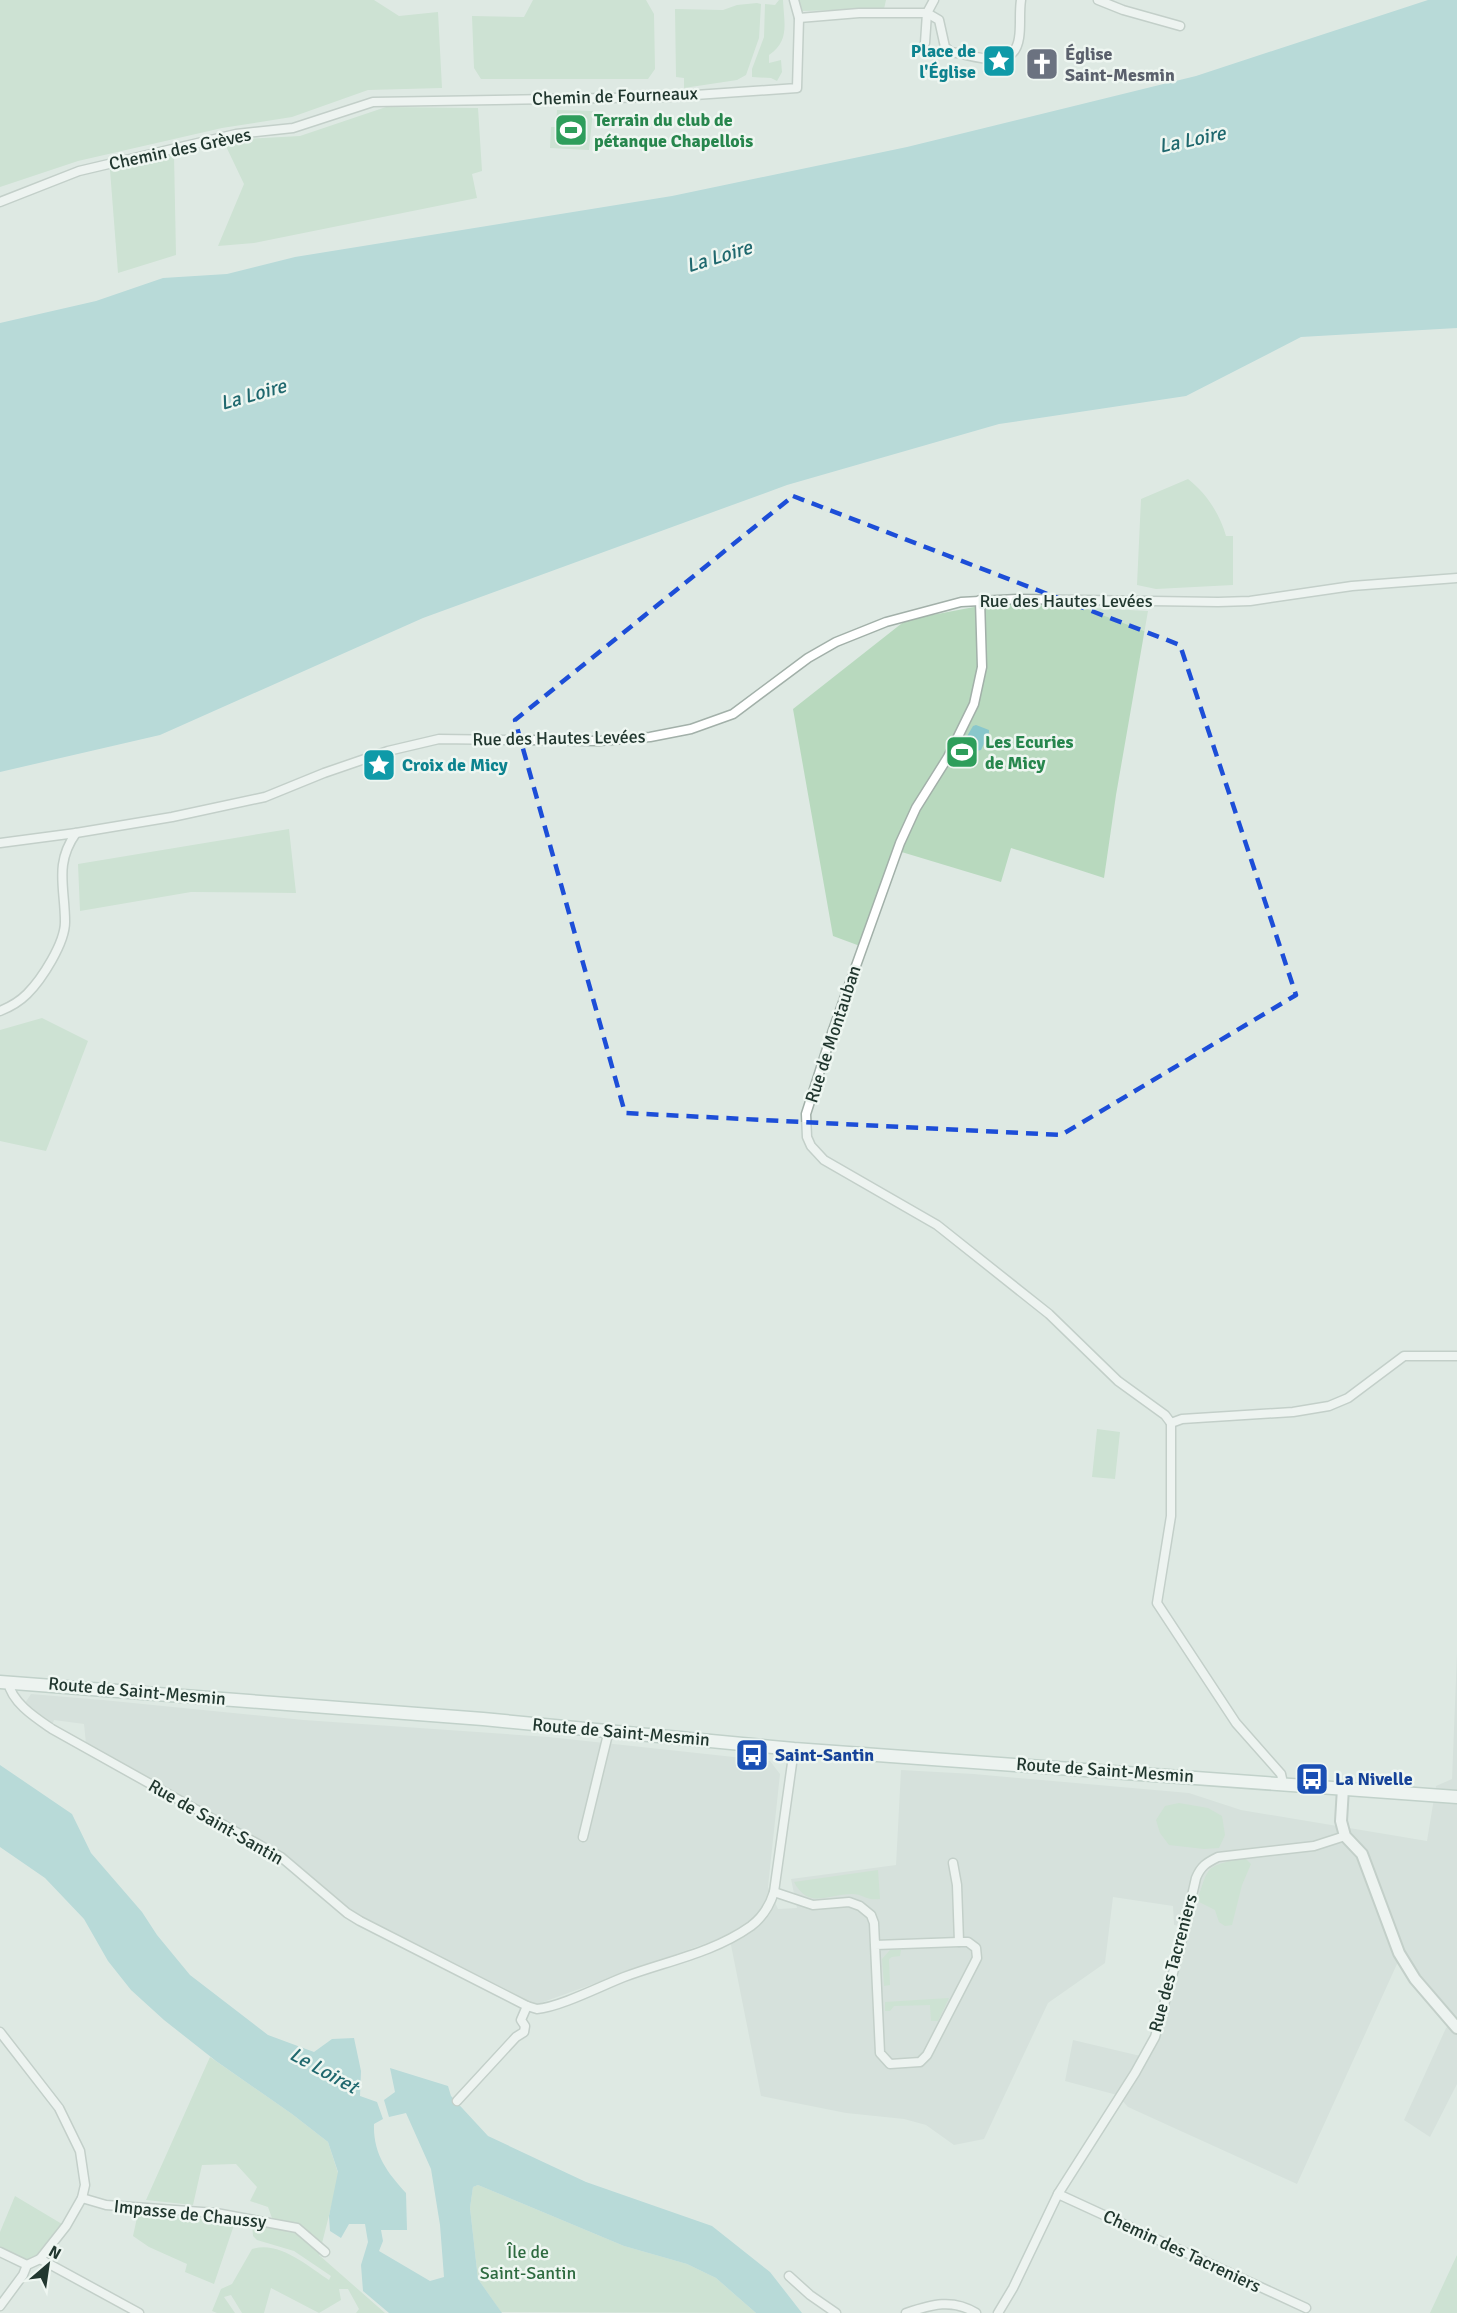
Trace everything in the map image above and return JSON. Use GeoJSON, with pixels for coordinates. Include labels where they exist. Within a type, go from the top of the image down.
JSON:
{"type":"FeatureCollection","features":[{"type":"Feature","properties":{"kind":"main road","name":"Route de Saint-Mesmin"},"geometry":{"type":"LineString","coordinates":[[4,1682],[609,1730],[794,1749],[1457,1797]]}},
{"type":"Feature","properties":{"kind":"street"},"geometry":{"type":"LineString","coordinates":[[794,0],[799,18],[859,13],[927,13],[939,21],[945,47],[951,52],[1000,61],[1008,58],[1015,51],[1019,41],[1021,0]]}},
{"type":"Feature","properties":{"kind":"street"},"geometry":{"type":"LineString","coordinates":[[925,43],[927,13],[934,0]]}},
{"type":"Feature","properties":{"kind":"street"},"geometry":{"type":"LineString","coordinates":[[1098,0],[1122,10],[1180,26]]}},
{"type":"Feature","properties":{"kind":"street","name":"Chemin de Fourneaux"},"geometry":{"type":"LineString","coordinates":[[362,105],[373,102],[666,97],[798,88],[799,18]]}},
{"type":"Feature","properties":{"kind":"street","name":"Chemin des Grèves"},"geometry":{"type":"LineString","coordinates":[[0,202],[79,171],[236,134],[293,128],[362,105]]}},
{"type":"Feature","properties":{"kind":"street","name":"Rue des Hautes Levées"},"geometry":{"type":"LineString","coordinates":[[0,843],[172,817],[266,797],[324,772],[388,751],[439,739],[599,741],[650,737],[691,729],[733,714],[808,658],[836,642],[886,622],[952,604],[980,600],[1250,601],[1352,586],[1457,578]]}},
{"type":"Feature","properties":{"kind":"street","name":"Rue de Montauban"},"geometry":{"type":"LineString","coordinates":[[980,600],[982,667],[974,704],[948,757],[924,794],[900,843],[833,1030],[806,1114],[807,1137],[811,1146],[824,1160],[937,1225],[1049,1314],[1118,1381],[1165,1414],[1171,1423]]}},
{"type":"Feature","properties":{"kind":"street"},"geometry":{"type":"LineString","coordinates":[[0,1011],[13,1005],[27,994],[60,943],[65,922],[62,862],[68,845],[76,833]]}},
{"type":"Feature","properties":{"kind":"street"},"geometry":{"type":"LineString","coordinates":[[1283,1783],[1281,1774],[1236,1723],[1157,1604],[1171,1516],[1171,1423],[1182,1419],[1293,1412],[1329,1406],[1348,1398],[1404,1356],[1457,1356]]}},
{"type":"Feature","properties":{"kind":"street","name":"Rue de Saint-Santin"},"geometry":{"type":"LineString","coordinates":[[4,1682],[13,1696],[35,1718],[280,1857],[347,1913],[527,2006]]}},
{"type":"Feature","properties":{"kind":"street"},"geometry":{"type":"LineString","coordinates":[[583,1837],[609,1730]]}},
{"type":"Feature","properties":{"kind":"street"},"geometry":{"type":"LineString","coordinates":[[457,2101],[516,2037],[524,2032],[525,2026],[521,2020],[527,2006],[543,2009],[715,1946],[757,1921],[766,1911],[774,1892],[794,1749]]}},
{"type":"Feature","properties":{"kind":"street"},"geometry":{"type":"LineString","coordinates":[[1343,1788],[1341,1821],[1345,1836],[1362,1854],[1399,1953],[1415,1979],[1457,2028]]}},
{"type":"Feature","properties":{"kind":"street","name":"Rue des Tacreniers"},"geometry":{"type":"LineString","coordinates":[[998,2313],[1013,2288],[1059,2194],[1155,2037],[1200,1869],[1205,1863],[1218,1857],[1314,1846],[1345,1836]]}},
{"type":"Feature","properties":{"kind":"street"},"geometry":{"type":"LineString","coordinates":[[953,1863],[957,1885],[959,1941]]}},
{"type":"Feature","properties":{"kind":"street"},"geometry":{"type":"LineString","coordinates":[[774,1892],[813,1905],[849,1902],[860,1906],[871,1915],[874,1923],[875,1945],[880,2053],[885,2061],[895,2064],[920,2062],[924,2060],[974,1964],[976,1948],[968,1942],[959,1941],[875,1945]]}},
{"type":"Feature","properties":{"kind":"street"},"geometry":{"type":"LineString","coordinates":[[0,2032],[48,2091],[71,2130],[83,2164],[85,2186],[82,2198],[66,2226],[39,2259],[27,2265],[23,2275],[0,2306]]}},
{"type":"Feature","properties":{"kind":"street","name":"Chemin des Tacreniers"},"geometry":{"type":"LineString","coordinates":[[1059,2194],[1306,2308]]}},
{"type":"Feature","properties":{"kind":"street","name":"Impasse de Chaussy"},"geometry":{"type":"LineString","coordinates":[[82,2198],[106,2205],[216,2213],[297,2228],[325,2252]]}},
{"type":"Feature","properties":{"kind":"street"},"geometry":{"type":"LineString","coordinates":[[0,2252],[27,2265]]}},
{"type":"Feature","properties":{"kind":"street"},"geometry":{"type":"LineString","coordinates":[[39,2259],[139,2313]]}},
{"type":"Feature","properties":{"kind":"street"},"geometry":{"type":"LineString","coordinates":[[789,2276],[810,2295],[836,2313]]}},
{"type":"Feature","properties":{"kind":"street"},"geometry":{"type":"LineString","coordinates":[[906,2313],[926,2307],[955,2303],[976,2313]]}},
{"type":"Feature","properties":{"kind":"highlighted area"},"geometry":{"type":"Polygon","coordinates":[[[793,496],[1180,645],[1296,995],[1061,1135],[625,1113],[515,720],[793,496]]]}},
{"type":"Feature","properties":{"kind":"shaded area"},"geometry":{"type":"Polygon","coordinates":[[[1457,1653],[1457,2018],[1402,1953],[1297,2184],[1128,2107],[1117,2095],[1065,2081],[1073,2040],[1149,2058],[1181,1926],[1174,1925],[1173,1906],[1113,1897],[1105,1963],[1048,2003],[984,2139],[954,2145],[926,2125],[904,2119],[846,2113],[761,2096],[729,1935],[535,2005],[360,1921],[281,1857],[86,1744],[84,1724],[54,1720],[52,1726],[35,1715],[25,1703],[31,1694],[304,1720],[549,1737],[770,1761],[780,1774],[768,1887],[778,1909],[797,1908],[791,1879],[896,1865],[901,1770],[974,1774],[1189,1793],[1241,1810],[1427,1841],[1436,1786],[1452,1779],[1457,1653]]]}},
{"type":"Feature","properties":{"kind":"shaded area"},"geometry":{"type":"Polygon","coordinates":[[[1457,2021],[1457,2084],[1430,2137],[1404,2120],[1446,2028],[1457,2021]]]}},
{"type":"Feature","properties":{"kind":"green space"},"geometry":{"type":"Polygon","coordinates":[[[0,0],[374,0],[399,16],[438,12],[442,88],[368,90],[292,117],[222,128],[78,161],[0,187],[0,0]]]}},
{"type":"Feature","properties":{"kind":"green space"},"geometry":{"type":"Polygon","coordinates":[[[533,0],[646,0],[654,14],[655,69],[648,79],[481,79],[474,68],[472,16],[524,17],[533,0]]]}},
{"type":"Feature","properties":{"kind":"green space"},"geometry":{"type":"Polygon","coordinates":[[[779,0],[783,0],[785,24],[783,38],[776,50],[769,55],[769,63],[781,60],[782,72],[777,81],[771,78],[752,77],[752,69],[764,37],[765,4],[775,5],[779,0]]]}},
{"type":"Feature","properties":{"kind":"green space"},"geometry":{"type":"Polygon","coordinates":[[[799,0],[886,0],[884,9],[801,11],[799,0]]]}},
{"type":"Feature","properties":{"kind":"green space"},"geometry":{"type":"Polygon","coordinates":[[[761,4],[759,38],[746,75],[737,80],[684,88],[684,78],[676,77],[675,9],[723,10],[737,5],[761,4]]]}},
{"type":"Feature","properties":{"kind":"green space"},"geometry":{"type":"Polygon","coordinates":[[[386,107],[478,108],[482,171],[472,174],[477,198],[254,243],[218,246],[244,184],[223,140],[300,136],[386,107]]]}},
{"type":"Feature","properties":{"kind":"green space","name":"Terrain du club de pétanque Chapellois"},"geometry":{"type":"Polygon","coordinates":[[[557,110],[593,111],[589,150],[550,148],[551,127],[556,127],[557,110]]]}},
{"type":"Feature","properties":{"kind":"green space"},"geometry":{"type":"Polygon","coordinates":[[[174,154],[176,255],[118,273],[110,170],[174,154]]]}},
{"type":"Feature","properties":{"kind":"green space"},"geometry":{"type":"Polygon","coordinates":[[[1188,479],[1212,504],[1226,536],[1233,536],[1233,585],[1156,589],[1137,585],[1141,499],[1188,479]]]}},
{"type":"Feature","properties":{"kind":"green space","name":"Les Ecuries de Micy"},"geometry":{"type":"Polygon","coordinates":[[[995,603],[1148,611],[1104,878],[1011,848],[1001,882],[895,850],[860,946],[833,936],[793,709],[906,620],[995,603]]]}},
{"type":"Feature","properties":{"kind":"green space"},"geometry":{"type":"Polygon","coordinates":[[[289,829],[296,893],[191,892],[80,911],[78,864],[289,829]]]}},
{"type":"Feature","properties":{"kind":"green space"},"geometry":{"type":"Polygon","coordinates":[[[42,1018],[88,1041],[46,1151],[0,1141],[0,1030],[42,1018]]]}},
{"type":"Feature","properties":{"kind":"green space"},"geometry":{"type":"Polygon","coordinates":[[[1097,1429],[1120,1432],[1115,1479],[1092,1477],[1097,1429]]]}},
{"type":"Feature","properties":{"kind":"green space"},"geometry":{"type":"Polygon","coordinates":[[[1179,1803],[1208,1808],[1222,1816],[1225,1835],[1219,1848],[1204,1849],[1169,1845],[1160,1833],[1156,1820],[1165,1806],[1179,1803]]]}},
{"type":"Feature","properties":{"kind":"green space"},"geometry":{"type":"Polygon","coordinates":[[[1244,1857],[1251,1864],[1242,1885],[1232,1925],[1225,1926],[1219,1922],[1215,1910],[1197,1901],[1210,1869],[1244,1857]]]}},
{"type":"Feature","properties":{"kind":"green space"},"geometry":{"type":"Polygon","coordinates":[[[878,1870],[880,1899],[852,1894],[812,1898],[800,1891],[794,1882],[878,1870]]]}},
{"type":"Feature","properties":{"kind":"green space"},"geometry":{"type":"Polygon","coordinates":[[[890,1950],[901,1950],[900,1956],[889,1959],[890,1985],[884,1986],[882,1959],[890,1950]]]}},
{"type":"Feature","properties":{"kind":"green space"},"geometry":{"type":"Polygon","coordinates":[[[949,1998],[938,2021],[931,2021],[930,2005],[894,2006],[890,2011],[885,2011],[885,2002],[949,1998]]]}},
{"type":"Feature","properties":{"kind":"green space"},"geometry":{"type":"Polygon","coordinates":[[[210,2057],[328,2142],[339,2176],[319,2255],[385,2313],[356,2313],[359,2309],[348,2289],[339,2289],[341,2300],[319,2313],[271,2288],[264,2313],[242,2313],[231,2295],[224,2297],[235,2313],[212,2311],[221,2289],[232,2284],[252,2249],[262,2247],[283,2251],[329,2280],[331,2276],[294,2251],[257,2240],[253,2236],[252,2223],[272,2218],[268,2207],[250,2201],[257,2187],[236,2164],[202,2165],[193,2205],[146,2200],[210,2057]]]}},
{"type":"Feature","properties":{"kind":"green space","name":"Île de Saint-Santin"},"geometry":{"type":"Polygon","coordinates":[[[478,2185],[624,2246],[687,2264],[716,2278],[756,2313],[501,2312],[478,2279],[470,2208],[473,2187],[478,2185]]]}},
{"type":"Feature","properties":{"kind":"green space"},"geometry":{"type":"Polygon","coordinates":[[[15,2196],[62,2224],[32,2262],[0,2248],[0,2232],[15,2196]]]}},
{"type":"Feature","properties":{"kind":"green space"},"geometry":{"type":"Polygon","coordinates":[[[138,2213],[235,2222],[214,2284],[185,2272],[187,2264],[149,2247],[133,2236],[138,2213]]]}},
{"type":"Feature","properties":{"kind":"green space"},"geometry":{"type":"Polygon","coordinates":[[[1457,2255],[1457,2313],[1430,2313],[1457,2255]]]}},
{"type":"Feature","properties":{"kind":"water","name":"La Loire"},"geometry":{"type":"Polygon","coordinates":[[[1428,0],[1457,0],[1457,328],[1301,337],[1186,396],[999,424],[787,485],[423,618],[160,735],[0,772],[0,323],[96,301],[163,278],[227,274],[295,257],[672,196],[907,147],[1196,76],[1428,0]]]}},
{"type":"Feature","properties":{"kind":"water"},"geometry":{"type":"Polygon","coordinates":[[[973,726],[989,730],[989,733],[981,750],[976,751],[962,745],[973,726]]]}},
{"type":"Feature","properties":{"kind":"water","name":"Le Loiret"},"geometry":{"type":"Polygon","coordinates":[[[0,1765],[72,1814],[91,1853],[142,1912],[157,1935],[190,1975],[268,2035],[314,2052],[332,2039],[354,2038],[361,2071],[360,2096],[377,2102],[383,2119],[374,2124],[374,2135],[379,2153],[387,2170],[406,2193],[407,2230],[381,2230],[383,2241],[379,2251],[430,2281],[444,2277],[440,2225],[431,2169],[406,2113],[389,2117],[384,2100],[395,2092],[390,2068],[448,2086],[451,2096],[488,2136],[586,2182],[712,2226],[770,2272],[802,2313],[756,2313],[716,2278],[687,2264],[624,2246],[478,2185],[473,2187],[470,2208],[478,2279],[502,2313],[389,2313],[363,2291],[361,2265],[368,2242],[365,2224],[349,2224],[341,2238],[330,2231],[329,2216],[338,2172],[328,2142],[216,2061],[164,2020],[131,1990],[108,1961],[84,1919],[45,1878],[0,1847],[0,1765]]]}},
{"type":"Feature","properties":{"kind":"place","name":"Place de l'Église"},"geometry":{"type":"Point","coordinates":[999,61]}},
{"type":"Feature","properties":{"kind":"place","name":"Église Saint-Mesmin"},"geometry":{"type":"Point","coordinates":[1042,64]}},
{"type":"Feature","properties":{"kind":"place","name":"Terrain du club de pétanque Chapellois"},"geometry":{"type":"Point","coordinates":[571,130]}},
{"type":"Feature","properties":{"kind":"place","name":"Les Ecuries de Micy"},"geometry":{"type":"Point","coordinates":[962,752]}},
{"type":"Feature","properties":{"kind":"place","name":"Croix de Micy"},"geometry":{"type":"Point","coordinates":[379,765]}},
{"type":"Feature","properties":{"kind":"place","name":"Saint-Santin"},"geometry":{"type":"Point","coordinates":[752,1755]}},
{"type":"Feature","properties":{"kind":"place","name":"La Nivelle"},"geometry":{"type":"Point","coordinates":[1312,1779]}}]}
